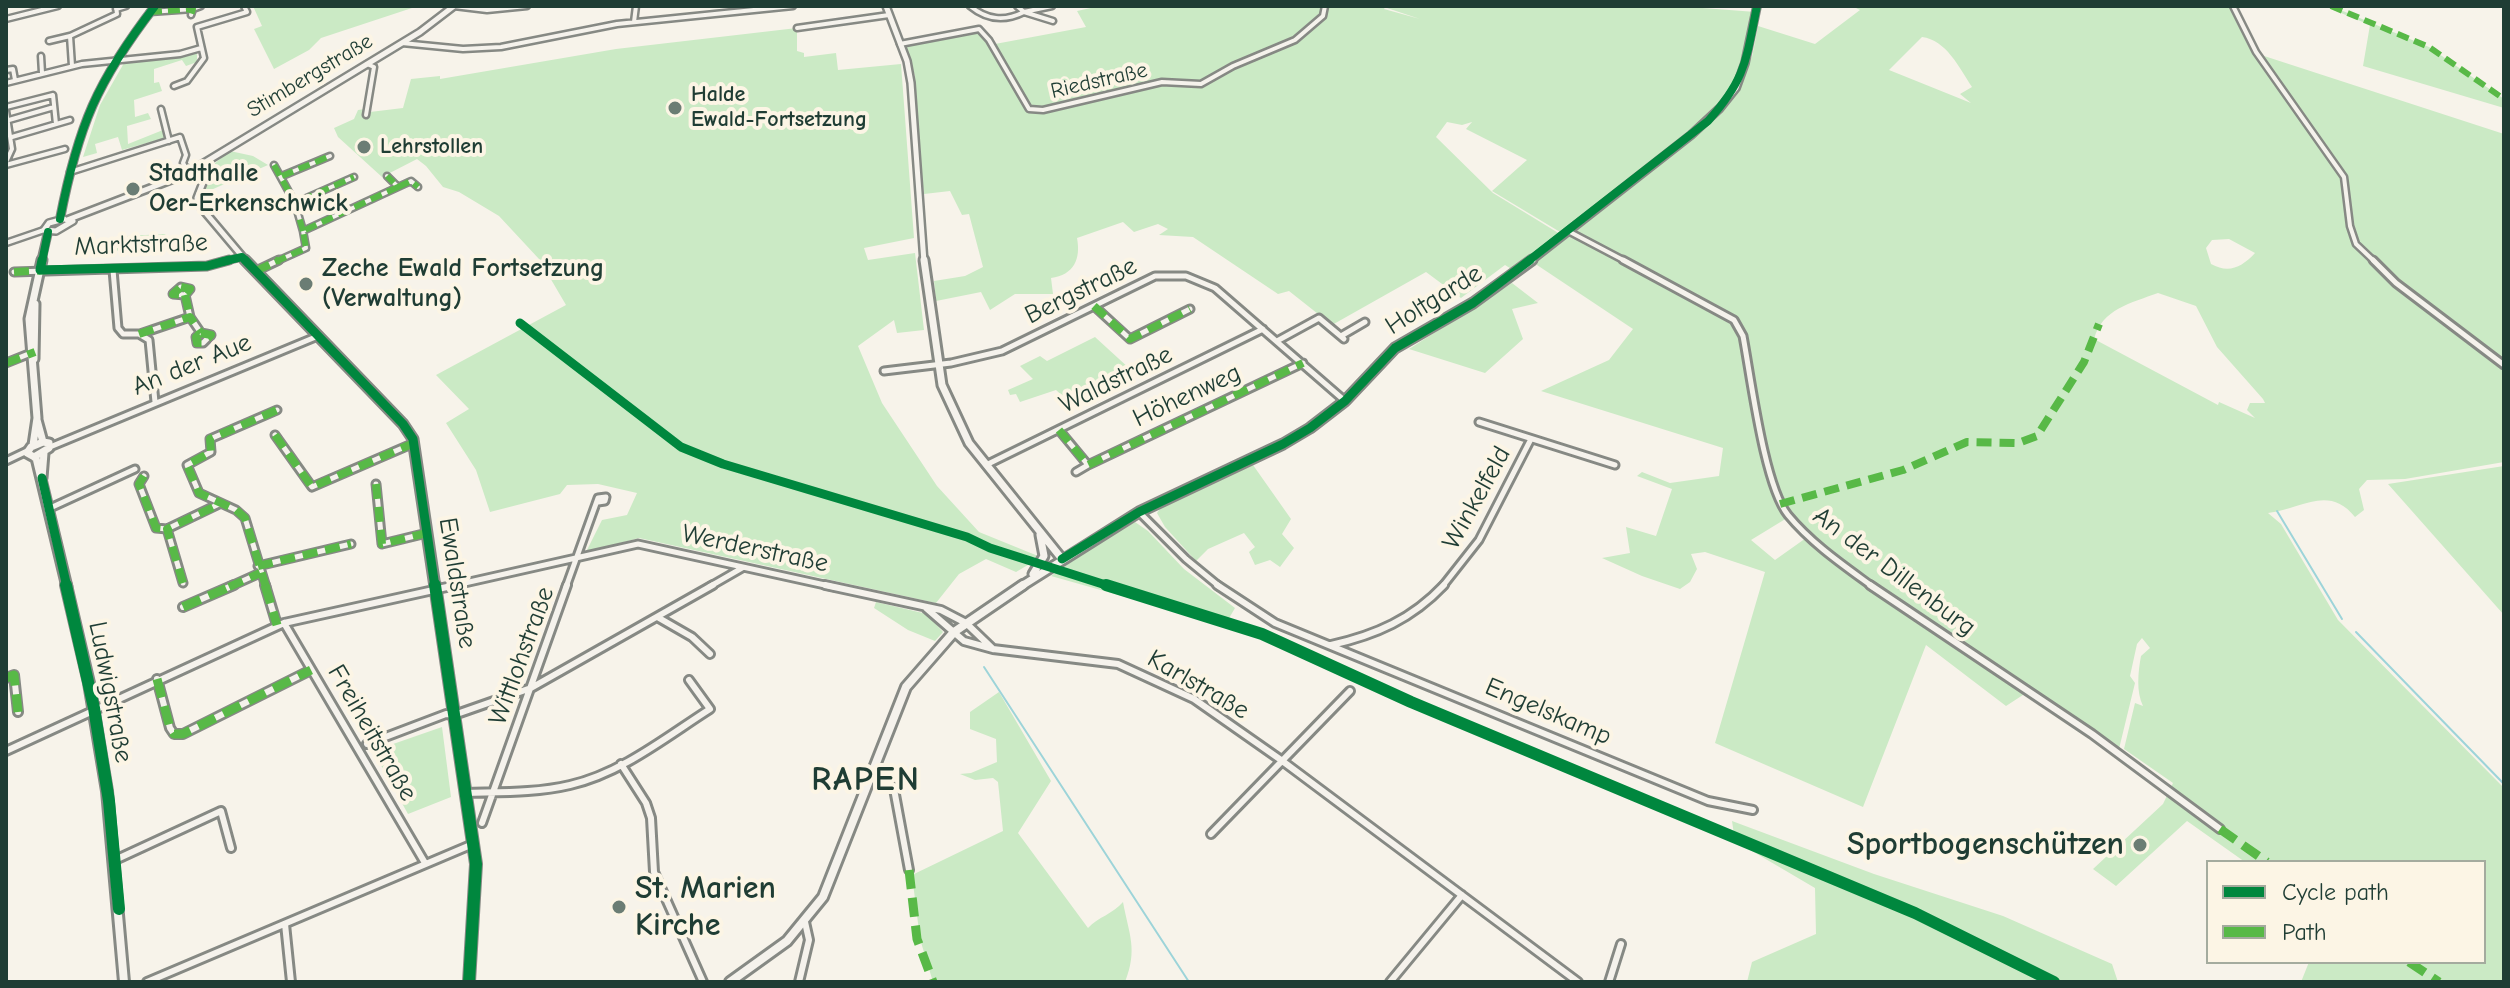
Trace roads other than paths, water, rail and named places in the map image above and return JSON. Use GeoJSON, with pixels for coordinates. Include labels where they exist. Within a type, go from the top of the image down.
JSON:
{"type":"FeatureCollection","features":[{"type":"Feature","properties":{"kind":"street"},"geometry":{"type":"LineString","coordinates":[[6,19],[58,6]]}},
{"type":"Feature","properties":{"kind":"street"},"geometry":{"type":"LineString","coordinates":[[49,41],[70,36],[111,18],[117,14],[116,7],[126,6]]}},
{"type":"Feature","properties":{"kind":"street"},"geometry":{"type":"LineString","coordinates":[[45,230],[70,172],[92,98],[112,60],[155,6]]}},
{"type":"Feature","properties":{"kind":"street"},"geometry":{"type":"LineString","coordinates":[[150,12],[192,12],[201,6]]}},
{"type":"Feature","properties":{"kind":"street"},"geometry":{"type":"LineString","coordinates":[[174,86],[187,81],[204,58],[197,27],[247,12],[244,6]]}},
{"type":"Feature","properties":{"kind":"street"},"geometry":{"type":"LineString","coordinates":[[454,6],[487,10],[527,6]]}},
{"type":"Feature","properties":{"kind":"street","name":"Stimbergstraße"},"geometry":{"type":"LineString","coordinates":[[65,221],[194,171],[401,43],[454,6]]}},
{"type":"Feature","properties":{"kind":"street"},"geometry":{"type":"LineString","coordinates":[[634,22],[636,6]]}},
{"type":"Feature","properties":{"kind":"street"},"geometry":{"type":"LineString","coordinates":[[748,13],[749,6]]}},
{"type":"Feature","properties":{"kind":"street"},"geometry":{"type":"LineString","coordinates":[[401,43],[463,49],[501,47],[634,22],[748,13],[793,6]]}},
{"type":"Feature","properties":{"kind":"street"},"geometry":{"type":"LineString","coordinates":[[886,6],[911,83],[919,218],[937,365],[957,423],[986,466],[1060,560]]}},
{"type":"Feature","properties":{"kind":"street"},"geometry":{"type":"LineString","coordinates":[[970,6],[985,18],[1002,19],[1052,6]]}},
{"type":"Feature","properties":{"kind":"street"},"geometry":{"type":"LineString","coordinates":[[1017,6],[1024,12],[1053,21]]}},
{"type":"Feature","properties":{"kind":"street","name":"Riedstraße"},"geometry":{"type":"LineString","coordinates":[[900,44],[979,29],[989,40],[1029,109],[1043,110],[1162,82],[1201,84],[1233,66],[1295,40],[1323,16],[1325,6]]}},
{"type":"Feature","properties":{"kind":"street","name":"Holtgarde"},"geometry":{"type":"LineString","coordinates":[[730,982],[787,941],[805,922],[831,879],[906,687],[954,632],[1060,560],[1139,512],[1283,444],[1310,428],[1345,401],[1395,348],[1473,303],[1570,232],[1720,108],[1742,76],[1757,6]]}},
{"type":"Feature","properties":{"kind":"street"},"geometry":{"type":"LineString","coordinates":[[2233,6],[2256,52],[2344,177],[2350,226],[2356,244],[2396,283],[2504,365]]}},
{"type":"Feature","properties":{"kind":"street"},"geometry":{"type":"LineString","coordinates":[[797,28],[889,15]]}},
{"type":"Feature","properties":{"kind":"street"},"geometry":{"type":"LineString","coordinates":[[73,22],[76,31]]}},
{"type":"Feature","properties":{"kind":"street"},"geometry":{"type":"LineString","coordinates":[[70,36],[72,66]]}},
{"type":"Feature","properties":{"kind":"street"},"geometry":{"type":"LineString","coordinates":[[6,83],[72,66],[180,54],[201,48]]}},
{"type":"Feature","properties":{"kind":"street"},"geometry":{"type":"LineString","coordinates":[[41,56],[42,73]]}},
{"type":"Feature","properties":{"kind":"street"},"geometry":{"type":"LineString","coordinates":[[366,63],[374,67],[366,115]]}},
{"type":"Feature","properties":{"kind":"street"},"geometry":{"type":"LineString","coordinates":[[6,70],[13,69],[15,80]]}},
{"type":"Feature","properties":{"kind":"street"},"geometry":{"type":"LineString","coordinates":[[6,164],[12,149],[12,137],[6,109],[53,95],[56,124]]}},
{"type":"Feature","properties":{"kind":"street"},"geometry":{"type":"LineString","coordinates":[[9,120],[54,107]]}},
{"type":"Feature","properties":{"kind":"street"},"geometry":{"type":"LineString","coordinates":[[161,109],[169,141]]}},
{"type":"Feature","properties":{"kind":"street"},"geometry":{"type":"LineString","coordinates":[[12,137],[70,120]]}},
{"type":"Feature","properties":{"kind":"street"},"geometry":{"type":"LineString","coordinates":[[70,172],[180,137],[184,166],[194,171]]}},
{"type":"Feature","properties":{"kind":"street"},"geometry":{"type":"LineString","coordinates":[[6,164],[65,149]]}},
{"type":"Feature","properties":{"kind":"street"},"geometry":{"type":"LineString","coordinates":[[282,176],[330,156]]}},
{"type":"Feature","properties":{"kind":"street"},"geometry":{"type":"LineString","coordinates":[[319,161],[323,165]]}},
{"type":"Feature","properties":{"kind":"street"},"geometry":{"type":"LineString","coordinates":[[256,271],[306,248],[295,203],[274,165]]}},
{"type":"Feature","properties":{"kind":"street","name":"Ewaldstraße"},"geometry":{"type":"LineString","coordinates":[[194,171],[199,178],[199,205],[242,257],[408,429],[414,443],[476,864],[469,982]]}},
{"type":"Feature","properties":{"kind":"street"},"geometry":{"type":"LineString","coordinates":[[6,243],[45,230],[59,230],[65,221],[70,172]]}},
{"type":"Feature","properties":{"kind":"street"},"geometry":{"type":"LineString","coordinates":[[387,176],[398,187]]}},
{"type":"Feature","properties":{"kind":"street"},"geometry":{"type":"LineString","coordinates":[[295,203],[340,180],[354,177]]}},
{"type":"Feature","properties":{"kind":"street"},"geometry":{"type":"LineString","coordinates":[[303,231],[411,181],[418,187]]}},
{"type":"Feature","properties":{"kind":"street"},"geometry":{"type":"LineString","coordinates":[[51,221],[65,221]]}},
{"type":"Feature","properties":{"kind":"street","name":"Ludwigstraße"},"geometry":{"type":"LineString","coordinates":[[43,270],[45,230]]}},
{"type":"Feature","properties":{"kind":"street","name":"Ludwigstraße"},"geometry":{"type":"LineString","coordinates":[[42,478],[46,446],[37,418],[32,353],[35,302],[43,270],[59,230]]}},
{"type":"Feature","properties":{"kind":"street","name":"An der Dillenburg"},"geometry":{"type":"LineString","coordinates":[[1570,232],[1734,320],[1743,336],[1772,485],[1780,504],[1805,536],[1912,615],[2092,734],[2220,829]]}},
{"type":"Feature","properties":{"kind":"street","name":"Marktstraße"},"geometry":{"type":"LineString","coordinates":[[14,272],[207,266],[242,257]]}},
{"type":"Feature","properties":{"kind":"street"},"geometry":{"type":"LineString","coordinates":[[113,270],[118,328],[123,334],[139,334],[190,317]]}},
{"type":"Feature","properties":{"kind":"street","name":"Bergstraße"},"geometry":{"type":"LineString","coordinates":[[884,371],[937,365],[1002,351],[1155,276],[1185,275],[1202,279],[1215,288],[1345,401]]}},
{"type":"Feature","properties":{"kind":"street"},"geometry":{"type":"LineString","coordinates":[[185,295],[190,317],[201,333]]}},
{"type":"Feature","properties":{"kind":"street"},"geometry":{"type":"LineString","coordinates":[[1094,306],[1130,339],[1190,309]]}},
{"type":"Feature","properties":{"kind":"street"},"geometry":{"type":"LineString","coordinates":[[1277,341],[1319,318],[1343,338],[1365,322]]}},
{"type":"Feature","properties":{"kind":"street","name":"Waldstraße"},"geometry":{"type":"LineString","coordinates":[[986,466],[1263,329]]}},
{"type":"Feature","properties":{"kind":"street"},"geometry":{"type":"LineString","coordinates":[[139,334],[149,340],[155,402]]}},
{"type":"Feature","properties":{"kind":"street","name":"An der Aue"},"geometry":{"type":"LineString","coordinates":[[46,446],[319,336]]}},
{"type":"Feature","properties":{"kind":"street"},"geometry":{"type":"LineString","coordinates":[[6,363],[32,353]]}},
{"type":"Feature","properties":{"kind":"street","name":"Höhenweg"},"geometry":{"type":"LineString","coordinates":[[1076,472],[1303,363]]}},
{"type":"Feature","properties":{"kind":"street","name":"Freiheitstraße"},"geometry":{"type":"LineString","coordinates":[[277,410],[210,439],[211,452],[187,465],[199,493],[236,510],[245,518],[259,569],[281,624],[425,863]]}},
{"type":"Feature","properties":{"kind":"street","name":"Ludwigstraße"},"geometry":{"type":"LineString","coordinates":[[37,418],[31,452],[42,478],[94,708],[115,860],[124,982]]}},
{"type":"Feature","properties":{"kind":"street","name":"Winkelfeld"},"geometry":{"type":"LineString","coordinates":[[1479,422],[1615,465]]}},
{"type":"Feature","properties":{"kind":"street"},"geometry":{"type":"LineString","coordinates":[[1059,430],[1088,465]]}},
{"type":"Feature","properties":{"kind":"street"},"geometry":{"type":"LineString","coordinates":[[275,435],[312,487],[414,443]]}},
{"type":"Feature","properties":{"kind":"street","name":"Winkelfeld"},"geometry":{"type":"LineString","coordinates":[[1330,645],[1359,641],[1387,629],[1415,612],[1458,572],[1494,518],[1531,439]]}},
{"type":"Feature","properties":{"kind":"street"},"geometry":{"type":"LineString","coordinates":[[6,462],[46,446]]}},
{"type":"Feature","properties":{"kind":"street"},"geometry":{"type":"LineString","coordinates":[[48,509],[135,469]]}},
{"type":"Feature","properties":{"kind":"street"},"geometry":{"type":"LineString","coordinates":[[144,476],[139,484],[156,528],[167,529],[220,504]]}},
{"type":"Feature","properties":{"kind":"street"},"geometry":{"type":"LineString","coordinates":[[376,484],[382,544]]}},
{"type":"Feature","properties":{"kind":"street","name":"Wittlohstraße"},"geometry":{"type":"LineString","coordinates":[[482,823],[598,502]]}},
{"type":"Feature","properties":{"kind":"street"},"geometry":{"type":"LineString","coordinates":[[1139,512],[1186,561],[1242,604],[1275,623],[1330,645]]}},
{"type":"Feature","properties":{"kind":"street"},"geometry":{"type":"LineString","coordinates":[[167,529],[183,583]]}},
{"type":"Feature","properties":{"kind":"street"},"geometry":{"type":"LineString","coordinates":[[1038,531],[1045,545],[1060,560]]}},
{"type":"Feature","properties":{"kind":"street"},"geometry":{"type":"LineString","coordinates":[[373,546],[427,533]]}},
{"type":"Feature","properties":{"kind":"street"},"geometry":{"type":"LineString","coordinates":[[183,607],[259,569],[351,544]]}},
{"type":"Feature","properties":{"kind":"street","name":"Werderstraße"},"geometry":{"type":"LineString","coordinates":[[6,751],[281,624],[638,544],[941,610],[966,623]]}},
{"type":"Feature","properties":{"kind":"street"},"geometry":{"type":"LineString","coordinates":[[1023,584],[1044,560],[1045,545]]}},
{"type":"Feature","properties":{"kind":"street"},"geometry":{"type":"LineString","coordinates":[[367,744],[446,714],[454,715],[531,688],[743,567]]}},
{"type":"Feature","properties":{"kind":"street","name":"Werderstraße"},"geometry":{"type":"LineString","coordinates":[[924,606],[954,632]]}},
{"type":"Feature","properties":{"kind":"street"},"geometry":{"type":"LineString","coordinates":[[658,617],[692,637],[710,654]]}},
{"type":"Feature","properties":{"kind":"street"},"geometry":{"type":"LineString","coordinates":[[966,623],[993,649]]}},
{"type":"Feature","properties":{"kind":"street","name":"Karlstraße"},"geometry":{"type":"LineString","coordinates":[[954,632],[964,641],[993,649],[1118,664],[1194,699],[1281,760],[1578,982]]}},
{"type":"Feature","properties":{"kind":"street","name":"Engelskamp"},"geometry":{"type":"LineString","coordinates":[[1330,645],[1708,801],[1753,810]]}},
{"type":"Feature","properties":{"kind":"street"},"geometry":{"type":"LineString","coordinates":[[157,679],[170,728],[174,734],[183,734],[311,670]]}},
{"type":"Feature","properties":{"kind":"street"},"geometry":{"type":"LineString","coordinates":[[6,678],[14,675],[18,712]]}},
{"type":"Feature","properties":{"kind":"street"},"geometry":{"type":"LineString","coordinates":[[466,793],[579,783],[621,764],[710,709],[689,680]]}},
{"type":"Feature","properties":{"kind":"street"},"geometry":{"type":"LineString","coordinates":[[1211,834],[1350,691]]}},
{"type":"Feature","properties":{"kind":"street"},"geometry":{"type":"LineString","coordinates":[[621,764],[646,803],[651,818],[654,872],[703,982]]}},
{"type":"Feature","properties":{"kind":"street"},"geometry":{"type":"LineString","coordinates":[[871,776],[885,780],[894,789],[909,870]]}},
{"type":"Feature","properties":{"kind":"street"},"geometry":{"type":"LineString","coordinates":[[115,860],[221,811],[231,848]]}},
{"type":"Feature","properties":{"kind":"street"},"geometry":{"type":"LineString","coordinates":[[147,982],[473,844]]}},
{"type":"Feature","properties":{"kind":"street"},"geometry":{"type":"LineString","coordinates":[[1390,982],[1462,895]]}},
{"type":"Feature","properties":{"kind":"street"},"geometry":{"type":"LineString","coordinates":[[799,982],[809,940],[805,922]]}},
{"type":"Feature","properties":{"kind":"street"},"geometry":{"type":"LineString","coordinates":[[285,924],[291,982]]}},
{"type":"Feature","properties":{"kind":"street"},"geometry":{"type":"LineString","coordinates":[[1609,982],[1621,944]]}},
{"type":"Feature","properties":{"kind":"waterway"},"geometry":{"type":"LineString","coordinates":[[2277,511],[2342,619]]}},
{"type":"Feature","properties":{"kind":"waterway"},"geometry":{"type":"LineString","coordinates":[[2356,632],[2504,784]]}},
{"type":"Feature","properties":{"kind":"waterway"},"geometry":{"type":"LineString","coordinates":[[984,667],[1189,982]]}},
{"type":"Feature","properties":{"kind":"place","name":"Halde Ewald-Fortsetzung"},"geometry":{"type":"Point","coordinates":[675,108]}},
{"type":"Feature","properties":{"kind":"place","name":"Lehrstollen"},"geometry":{"type":"Point","coordinates":[364,147]}},
{"type":"Feature","properties":{"kind":"place","name":"Stadthalle Oer-Erkenschwick"},"geometry":{"type":"Point","coordinates":[133,189]}},
{"type":"Feature","properties":{"kind":"place","name":"Zeche Ewald Fortsetzung (Verwaltung)"},"geometry":{"type":"Point","coordinates":[306,284]}},
{"type":"Feature","properties":{"kind":"place","name":"Sportbogenschützen"},"geometry":{"type":"Point","coordinates":[2140,845]}},
{"type":"Feature","properties":{"kind":"place","name":"St. Marien Kirche"},"geometry":{"type":"Point","coordinates":[619,907]}},
{"type":"Feature","properties":{"kind":"district","name":"RAPEN"},"geometry":{"type":"Point","coordinates":[866,780]}}]}
